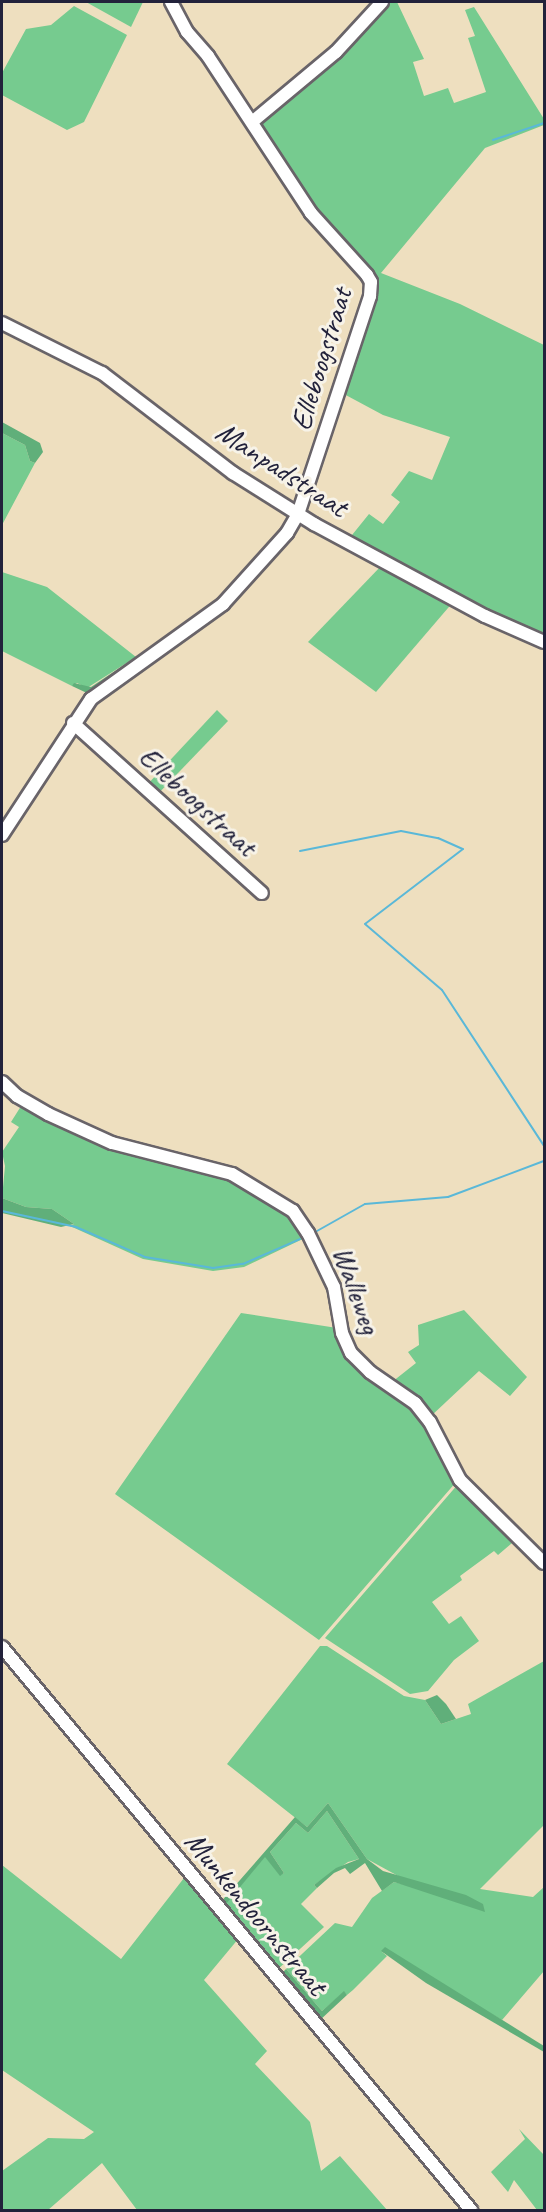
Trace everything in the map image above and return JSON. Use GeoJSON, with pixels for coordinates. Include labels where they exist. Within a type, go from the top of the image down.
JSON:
{"type":"FeatureCollection","features":[{"type":"Feature","properties":{"kind":"street"},"geometry":{"type":"LineString","coordinates":[[171,2],[187,32],[252,122],[336,52],[382,2]]}},
{"type":"Feature","properties":{"kind":"street","name":"Elleboogstraat"},"geometry":{"type":"LineString","coordinates":[[2,835],[73,723],[91,699],[223,604],[281,541],[298,514],[348,367],[371,282],[311,213],[252,122]]}},
{"type":"Feature","properties":{"kind":"street","name":"Manpadstraat"},"geometry":{"type":"LineString","coordinates":[[2,323],[102,372],[233,473],[298,514],[485,616],[544,642]]}},
{"type":"Feature","properties":{"kind":"street","name":"Elleboogstraat"},"geometry":{"type":"LineString","coordinates":[[73,723],[262,893]]}},
{"type":"Feature","properties":{"kind":"street","name":"Walleweg"},"geometry":{"type":"LineString","coordinates":[[2,1082],[16,1096],[112,1143],[232,1174],[293,1211],[308,1233],[334,1287],[342,1334],[351,1353],[375,1376],[415,1403],[430,1422],[460,1480],[544,1563]]}},
{"type":"Feature","properties":{"kind":"street","name":"Munkendoornstraat"},"geometry":{"type":"LineString","coordinates":[[2,1647],[471,2211]]}},
{"type":"Feature","properties":{"kind":"green space"},"geometry":{"type":"Polygon","coordinates":[[[86,2],[143,2],[131,27],[86,2]]]}},
{"type":"Feature","properties":{"kind":"green space"},"geometry":{"type":"Polygon","coordinates":[[[387,2],[397,2],[424,59],[413,62],[424,96],[448,88],[454,103],[486,92],[468,38],[475,36],[465,10],[474,7],[544,119],[544,125],[485,148],[381,273],[460,304],[544,345],[544,636],[495,617],[348,540],[369,514],[383,524],[400,502],[391,495],[409,471],[432,480],[450,437],[383,415],[342,393],[377,278],[316,213],[258,127],[387,2]]]}},
{"type":"Feature","properties":{"kind":"green space"},"geometry":{"type":"Polygon","coordinates":[[[74,6],[127,35],[84,122],[67,130],[2,95],[2,73],[26,29],[51,25],[74,6]]]}},
{"type":"Feature","properties":{"kind":"green space"},"geometry":{"type":"Polygon","coordinates":[[[2,422],[40,443],[43,452],[35,463],[30,461],[25,445],[2,433],[2,422]]]}},
{"type":"Feature","properties":{"kind":"green space"},"geometry":{"type":"Polygon","coordinates":[[[2,433],[25,445],[30,461],[35,463],[2,525],[2,433]]]}},
{"type":"Feature","properties":{"kind":"green space"},"geometry":{"type":"Polygon","coordinates":[[[382,565],[454,601],[376,692],[308,642],[382,565]]]}},
{"type":"Feature","properties":{"kind":"green space"},"geometry":{"type":"Polygon","coordinates":[[[2,572],[47,587],[136,657],[87,688],[77,683],[72,686],[2,651],[2,572]]]}},
{"type":"Feature","properties":{"kind":"green space"},"geometry":{"type":"Polygon","coordinates":[[[136,657],[140,660],[89,694],[72,686],[74,683],[91,687],[136,657]]]}},
{"type":"Feature","properties":{"kind":"green space"},"geometry":{"type":"Polygon","coordinates":[[[217,710],[228,721],[155,797],[145,787],[217,710]]]}},
{"type":"Feature","properties":{"kind":"green space"},"geometry":{"type":"Polygon","coordinates":[[[23,1103],[50,1118],[237,1179],[288,1211],[307,1237],[244,1267],[213,1271],[143,1259],[70,1226],[74,1224],[52,1209],[26,1207],[2,1198],[5,1166],[2,1152],[19,1127],[11,1122],[23,1103]]]}},
{"type":"Feature","properties":{"kind":"green space"},"geometry":{"type":"Polygon","coordinates":[[[2,1198],[26,1207],[52,1209],[74,1224],[61,1227],[2,1213],[2,1198]]]}},
{"type":"Feature","properties":{"kind":"green space"},"geometry":{"type":"Polygon","coordinates":[[[464,1310],[527,1377],[510,1396],[479,1371],[430,1417],[392,1382],[416,1363],[408,1352],[419,1345],[418,1325],[464,1310]]]}},
{"type":"Feature","properties":{"kind":"green space"},"geometry":{"type":"Polygon","coordinates":[[[241,1313],[337,1328],[339,1337],[419,1412],[457,1481],[319,1640],[115,1494],[241,1313]]]}},
{"type":"Feature","properties":{"kind":"green space"},"geometry":{"type":"Polygon","coordinates":[[[459,1483],[512,1543],[498,1555],[494,1551],[460,1576],[462,1580],[432,1602],[449,1624],[461,1616],[479,1641],[454,1660],[428,1691],[410,1694],[325,1638],[459,1483]]]}},
{"type":"Feature","properties":{"kind":"green space"},"geometry":{"type":"Polygon","coordinates":[[[320,1646],[327,1646],[404,1696],[425,1700],[441,1724],[471,1714],[468,1704],[544,1661],[544,1825],[480,1889],[533,1897],[544,1887],[544,1971],[502,2020],[381,1951],[387,1956],[353,1990],[347,1995],[344,1992],[322,2011],[286,1969],[335,1923],[352,1927],[372,1898],[394,1882],[422,1889],[367,1859],[328,1803],[307,1827],[227,1764],[320,1646]]]}},
{"type":"Feature","properties":{"kind":"green space"},"geometry":{"type":"Polygon","coordinates":[[[437,1695],[456,1719],[441,1724],[425,1700],[437,1695]]]}},
{"type":"Feature","properties":{"kind":"green space"},"geometry":{"type":"Polygon","coordinates":[[[328,1803],[367,1859],[383,1871],[466,1895],[483,1904],[485,1912],[394,1882],[382,1891],[365,1863],[350,1874],[345,1868],[334,1873],[317,1888],[314,1885],[336,1868],[359,1859],[327,1811],[308,1833],[296,1823],[270,1852],[284,1873],[280,1876],[265,1857],[226,1904],[251,1936],[248,1939],[219,1904],[295,1817],[307,1827],[328,1803]]]}},
{"type":"Feature","properties":{"kind":"green space"},"geometry":{"type":"Polygon","coordinates":[[[327,1811],[359,1859],[348,1862],[314,1885],[317,1888],[301,1904],[324,1927],[277,1970],[225,1904],[265,1856],[280,1875],[284,1873],[270,1852],[296,1823],[308,1833],[327,1811]]]}},
{"type":"Feature","properties":{"kind":"green space"},"geometry":{"type":"Polygon","coordinates":[[[2,1865],[121,1959],[184,1878],[239,1938],[204,1980],[267,2051],[255,2064],[310,2122],[321,2171],[340,2156],[387,2210],[137,2210],[102,2163],[48,2210],[2,2210],[2,2171],[48,2138],[84,2139],[94,2132],[2,2070],[2,1865]]]}},
{"type":"Feature","properties":{"kind":"green space"},"geometry":{"type":"Polygon","coordinates":[[[385,1947],[544,2046],[544,2052],[426,1983],[381,1951],[385,1947]]]}},
{"type":"Feature","properties":{"kind":"green space"},"geometry":{"type":"Polygon","coordinates":[[[286,1969],[322,2011],[344,1991],[347,1995],[319,2021],[281,1974],[286,1969]]]}},
{"type":"Feature","properties":{"kind":"green space"},"geometry":{"type":"Polygon","coordinates":[[[519,2129],[544,2155],[544,2210],[537,2210],[514,2180],[508,2192],[491,2172],[525,2139],[519,2129]]]}},
{"type":"Feature","properties":{"kind":"waterway"},"geometry":{"type":"LineString","coordinates":[[493,140],[544,123]]}},
{"type":"Feature","properties":{"kind":"waterway"},"geometry":{"type":"LineString","coordinates":[[300,851],[401,831],[438,838],[463,849],[365,924],[442,990],[544,1146]]}},
{"type":"Feature","properties":{"kind":"waterway"},"geometry":{"type":"LineString","coordinates":[[317,1231],[365,1204],[448,1197],[544,1161]]}},
{"type":"Feature","properties":{"kind":"waterway"},"geometry":{"type":"LineString","coordinates":[[2,1211],[76,1227],[145,1257],[213,1268],[243,1264],[300,1239]]}}]}
